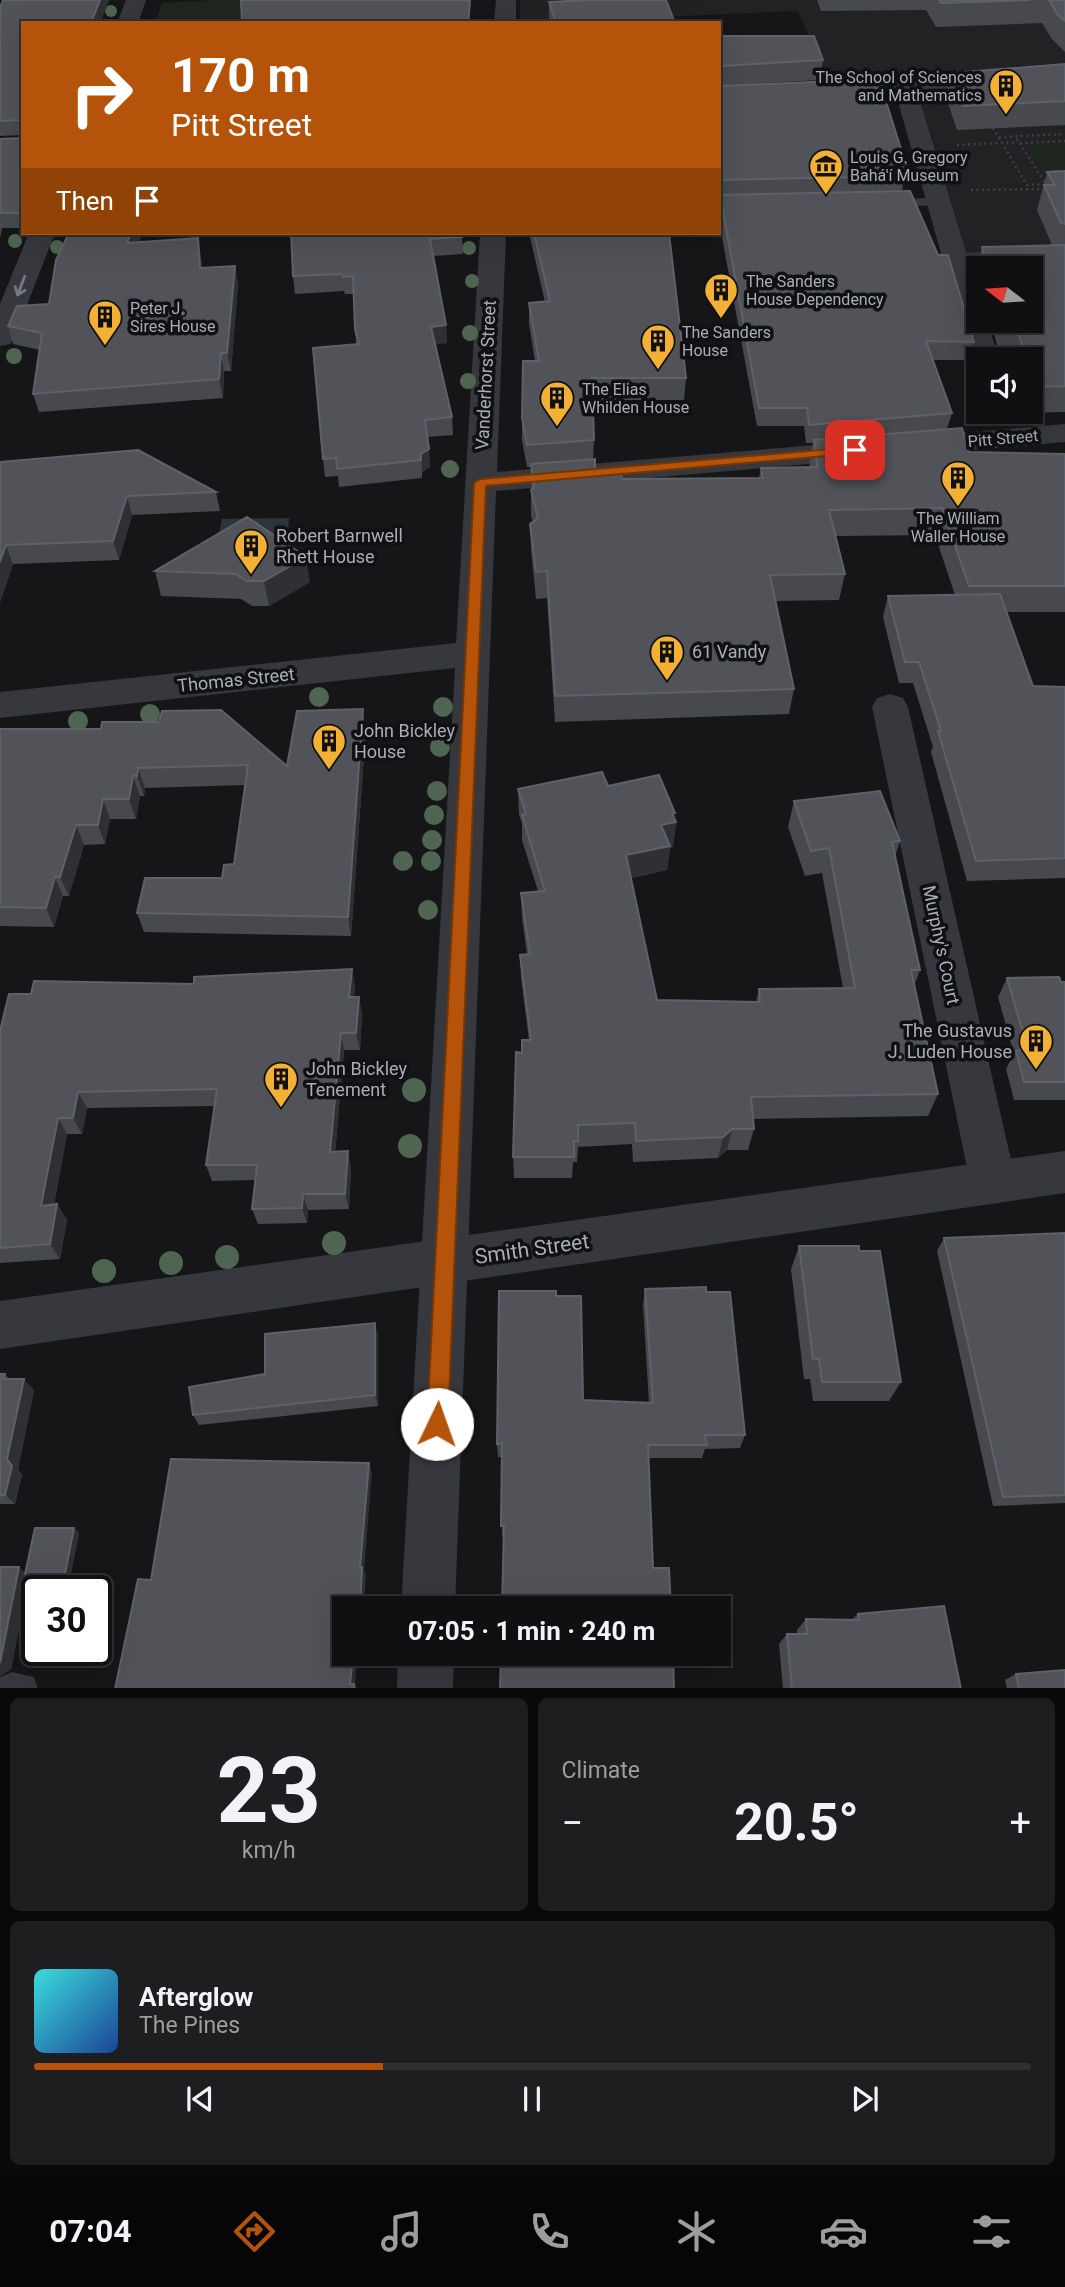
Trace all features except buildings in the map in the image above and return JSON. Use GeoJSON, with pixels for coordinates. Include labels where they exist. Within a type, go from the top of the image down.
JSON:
{"type":"FeatureCollection","features":[{"type":"Feature","properties":{"kind":"street"},"geometry":{"type":"LineString","coordinates":[[128,21],[136,0]]}},
{"type":"Feature","properties":{"kind":"street"},"geometry":{"type":"LineString","coordinates":[[505,21],[506,0]]}},
{"type":"Feature","properties":{"kind":"street"},"geometry":{"type":"LineString","coordinates":[[814,90],[1065,74]]}},
{"type":"Feature","properties":{"kind":"street"},"geometry":{"type":"LineString","coordinates":[[904,84],[948,196],[955,258],[981,347]]}},
{"type":"Feature","properties":{"kind":"street"},"geometry":{"type":"LineString","coordinates":[[0,338],[41,235]]}},
{"type":"Feature","properties":{"kind":"street","name":"Vanderhorst Street"},"geometry":{"type":"LineString","coordinates":[[429,1596],[493,235]]}},
{"type":"Feature","properties":{"kind":"street","name":"Pitt Street"},"geometry":{"type":"LineString","coordinates":[[480,483],[1004,424],[1065,433]]}},
{"type":"Feature","properties":{"kind":"street","name":"Thomas Street"},"geometry":{"type":"LineString","coordinates":[[0,705],[472,654]]}},
{"type":"Feature","properties":{"kind":"street","name":"Murphy's Court"},"geometry":{"type":"LineString","coordinates":[[890,708],[993,1182]]}},
{"type":"Feature","properties":{"kind":"street","name":"Smith Street"},"geometry":{"type":"LineString","coordinates":[[0,1325],[1065,1172]]}},
{"type":"Feature","properties":{"kind":"street"},"geometry":{"type":"LineString","coordinates":[[425,1688],[426,1666]]}},
{"type":"Feature","properties":{"kind":"lane"},"geometry":{"type":"LineString","coordinates":[[863,204],[948,196]]}},
{"type":"Feature","properties":{"kind":"lane"},"geometry":{"type":"LineString","coordinates":[[955,258],[1065,256]]}},
{"type":"Feature","properties":{"kind":"path"},"geometry":{"type":"LineString","coordinates":[[993,128],[1030,190]]}},
{"type":"Feature","properties":{"kind":"path"},"geometry":{"type":"LineString","coordinates":[[999,137],[1065,134]]}},
{"type":"Feature","properties":{"kind":"path"},"geometry":{"type":"LineString","coordinates":[[1015,136],[1046,184],[1027,185]]}},
{"type":"Feature","properties":{"kind":"path"},"geometry":{"type":"LineString","coordinates":[[946,145],[1065,141]]}},
{"type":"Feature","properties":{"kind":"path"},"geometry":{"type":"LineString","coordinates":[[948,196],[1053,188]]}},
{"type":"Feature","properties":{"kind":"shaded area"},"geometry":{"type":"Polygon","coordinates":[[[214,0],[429,0],[350,21],[156,21],[162,3],[214,0]]]}},
{"type":"Feature","properties":{"kind":"shaded area"},"geometry":{"type":"Polygon","coordinates":[[[520,0],[1065,0],[1065,64],[829,80],[798,11],[520,21],[520,0]]]}},
{"type":"Feature","properties":{"kind":"shaded area"},"geometry":{"type":"Polygon","coordinates":[[[1065,82],[1065,255],[967,256],[919,96],[924,92],[1065,82]]]}},
{"type":"Feature","properties":{"kind":"shaded area"},"geometry":{"type":"Polygon","coordinates":[[[1065,143],[1065,182],[1050,183],[1027,145],[1065,143]]]}},
{"type":"Feature","properties":{"kind":"shaded area"},"geometry":{"type":"Polygon","coordinates":[[[289,518],[288,533],[219,534],[222,519],[289,518]]]}},
{"type":"Feature","properties":{"kind":"place","name":"The School of Sciences and Mathematics"},"geometry":{"type":"Point","coordinates":[1006,116]}},
{"type":"Feature","properties":{"kind":"place","name":"Louis G. Gregory Bahá'í Museum"},"geometry":{"type":"Point","coordinates":[826,196]}},
{"type":"Feature","properties":{"kind":"place","name":"The Sanders House Dependency"},"geometry":{"type":"Point","coordinates":[721,320]}},
{"type":"Feature","properties":{"kind":"place","name":"Peter J. Sires House"},"geometry":{"type":"Point","coordinates":[105,347]}},
{"type":"Feature","properties":{"kind":"place","name":"The Sanders House"},"geometry":{"type":"Point","coordinates":[658,371]}},
{"type":"Feature","properties":{"kind":"place","name":"The Elias Whilden House"},"geometry":{"type":"Point","coordinates":[557,428]}},
{"type":"Feature","properties":{"kind":"place","name":"The William Waller House"},"geometry":{"type":"Point","coordinates":[958,508]}},
{"type":"Feature","properties":{"kind":"place","name":"Robert Barnwell Rhett House"},"geometry":{"type":"Point","coordinates":[251,576]}},
{"type":"Feature","properties":{"kind":"place","name":"61 Vandy"},"geometry":{"type":"Point","coordinates":[667,682]}},
{"type":"Feature","properties":{"kind":"place","name":"John Bickley House"},"geometry":{"type":"Point","coordinates":[329,771]}},
{"type":"Feature","properties":{"kind":"place","name":"The Gustavus J. Luden House"},"geometry":{"type":"Point","coordinates":[1036,1071]}},
{"type":"Feature","properties":{"kind":"place","name":"John Bickley Tenement"},"geometry":{"type":"Point","coordinates":[281,1109]}},
{"type":"Feature","properties":{"kind":"route"},"geometry":{"type":"LineString","coordinates":[[437,1424],[480,483],[855,450]]}}]}
